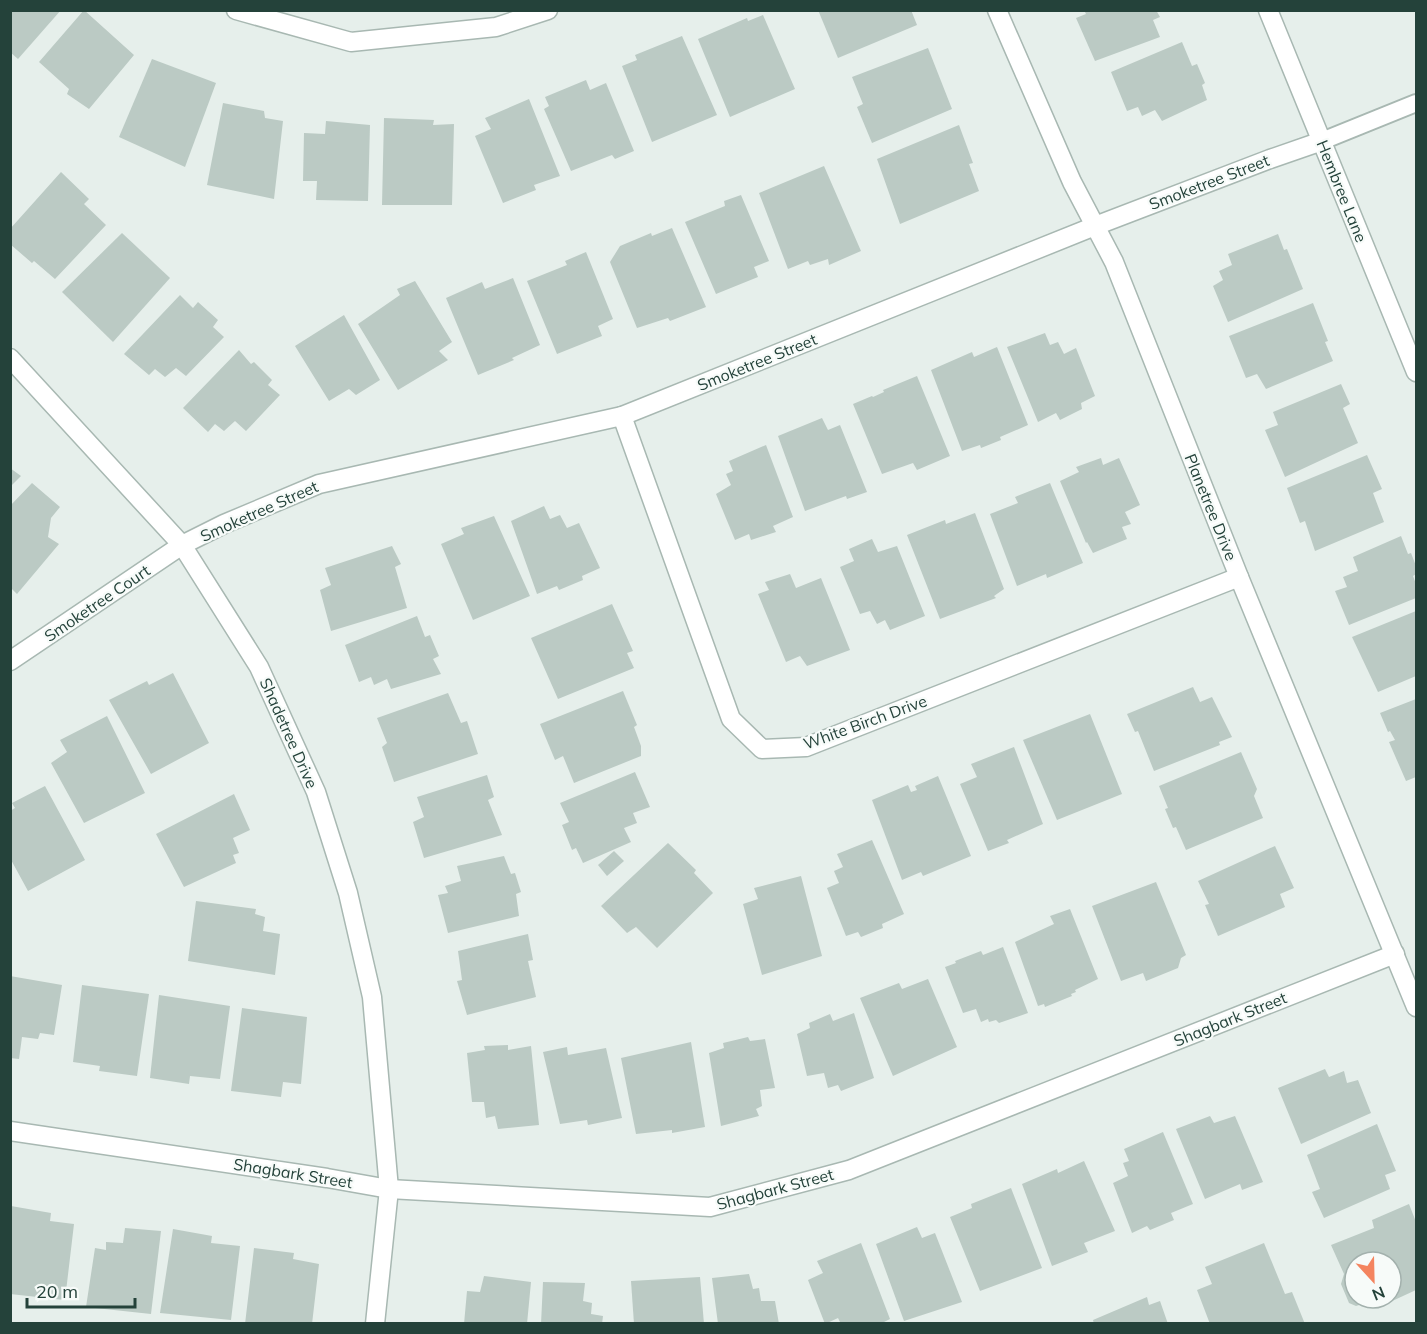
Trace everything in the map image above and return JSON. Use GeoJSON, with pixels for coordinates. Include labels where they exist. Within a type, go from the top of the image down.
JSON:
{"type":"FeatureCollection","features":[{"type":"Feature","properties":{"kind":"street"},"geometry":{"type":"LineString","coordinates":[[236,10],[351,42],[496,27],[548,10]]}},
{"type":"Feature","properties":{"kind":"street","name":"Planetree Drive"},"geometry":{"type":"LineString","coordinates":[[997,10],[1072,183],[1114,262],[1239,577],[1416,1007]]}},
{"type":"Feature","properties":{"kind":"street","name":"Hembree Lane"},"geometry":{"type":"LineString","coordinates":[[1268,10],[1416,372]]}},
{"type":"Feature","properties":{"kind":"street","name":"Smoketree Street"},"geometry":{"type":"LineString","coordinates":[[182,545],[224,524],[319,484],[622,416],[1095,226],[1322,141]]}},
{"type":"Feature","properties":{"kind":"street","name":"Shadetree Drive"},"geometry":{"type":"LineString","coordinates":[[10,358],[182,545],[259,668],[316,792],[348,893],[372,997],[389,1189],[375,1323]]}},
{"type":"Feature","properties":{"kind":"street","name":"White Birch Drive"},"geometry":{"type":"LineString","coordinates":[[622,416],[731,719],[762,749],[806,747],[1239,577]]}},
{"type":"Feature","properties":{"kind":"street","name":"Smoketree Court"},"geometry":{"type":"LineString","coordinates":[[10,661],[182,545]]}},
{"type":"Feature","properties":{"kind":"street","name":"Shagbark Street"},"geometry":{"type":"LineString","coordinates":[[10,1131],[389,1189],[710,1207],[849,1170],[1395,954]]}},
{"type":"Feature","properties":{"kind":"lane"},"geometry":{"type":"LineString","coordinates":[[1322,141],[1416,103]]}},
{"type":"Feature","properties":{"kind":"building"},"geometry":{"type":"Polygon","coordinates":[[[10,10],[61,10],[18,59],[10,52],[10,10]]]}},
{"type":"Feature","properties":{"kind":"building"},"geometry":{"type":"Polygon","coordinates":[[[84,10],[134,55],[89,109],[67,94],[69,89],[39,62],[84,10]]]}},
{"type":"Feature","properties":{"kind":"building"},"geometry":{"type":"Polygon","coordinates":[[[818,10],[911,10],[917,25],[838,58],[818,10]]]}},
{"type":"Feature","properties":{"kind":"building"},"geometry":{"type":"Polygon","coordinates":[[[1084,10],[1156,10],[1160,17],[1153,20],[1160,37],[1095,61],[1076,18],[1086,14],[1084,10]]]}},
{"type":"Feature","properties":{"kind":"building"},"geometry":{"type":"Polygon","coordinates":[[[763,15],[795,89],[730,117],[698,39],[747,18],[748,21],[763,15]]]}},
{"type":"Feature","properties":{"kind":"building"},"geometry":{"type":"Polygon","coordinates":[[[682,36],[717,115],[652,142],[622,66],[637,60],[635,55],[682,36]]]}},
{"type":"Feature","properties":{"kind":"building"},"geometry":{"type":"Polygon","coordinates":[[[1182,42],[1192,66],[1197,64],[1205,83],[1202,85],[1207,100],[1162,121],[1155,110],[1142,116],[1138,107],[1127,111],[1111,72],[1182,42]]]}},
{"type":"Feature","properties":{"kind":"building"},"geometry":{"type":"Polygon","coordinates":[[[928,48],[952,109],[872,143],[857,107],[863,104],[852,77],[928,48]]]}},
{"type":"Feature","properties":{"kind":"building"},"geometry":{"type":"Polygon","coordinates":[[[152,59],[216,83],[185,167],[119,137],[152,59]]]}},
{"type":"Feature","properties":{"kind":"building"},"geometry":{"type":"Polygon","coordinates":[[[586,80],[590,90],[606,83],[634,151],[615,159],[612,155],[571,171],[544,109],[549,106],[545,97],[586,80]]]}},
{"type":"Feature","properties":{"kind":"building"},"geometry":{"type":"Polygon","coordinates":[[[529,99],[560,176],[534,185],[536,190],[503,203],[475,136],[491,129],[485,118],[529,99]]]}},
{"type":"Feature","properties":{"kind":"building"},"geometry":{"type":"Polygon","coordinates":[[[223,103],[264,111],[265,118],[283,121],[274,199],[207,185],[223,103]]]}},
{"type":"Feature","properties":{"kind":"building"},"geometry":{"type":"Polygon","coordinates":[[[384,118],[434,120],[433,125],[454,124],[452,205],[382,205],[384,118]]]}},
{"type":"Feature","properties":{"kind":"building"},"geometry":{"type":"Polygon","coordinates":[[[326,121],[370,125],[368,201],[316,200],[317,181],[303,181],[304,133],[325,134],[326,121]]]}},
{"type":"Feature","properties":{"kind":"building"},"geometry":{"type":"Polygon","coordinates":[[[959,125],[973,163],[969,164],[979,191],[900,224],[877,159],[959,125]]]}},
{"type":"Feature","properties":{"kind":"building"},"geometry":{"type":"Polygon","coordinates":[[[824,166],[861,251],[829,265],[828,259],[810,265],[808,261],[788,269],[759,193],[824,166]]]}},
{"type":"Feature","properties":{"kind":"building"},"geometry":{"type":"Polygon","coordinates":[[[61,172],[89,199],[84,204],[106,225],[55,279],[10,244],[10,229],[61,172]]]}},
{"type":"Feature","properties":{"kind":"building"},"geometry":{"type":"Polygon","coordinates":[[[741,195],[769,261],[754,267],[758,277],[716,294],[685,222],[725,206],[724,201],[741,195]]]}},
{"type":"Feature","properties":{"kind":"building"},"geometry":{"type":"Polygon","coordinates":[[[672,228],[706,307],[670,321],[668,318],[637,328],[610,262],[620,246],[651,233],[652,236],[672,228]]]}},
{"type":"Feature","properties":{"kind":"building"},"geometry":{"type":"Polygon","coordinates":[[[122,233],[170,278],[113,342],[62,292],[122,233]]]}},
{"type":"Feature","properties":{"kind":"building"},"geometry":{"type":"Polygon","coordinates":[[[1278,234],[1284,250],[1287,249],[1303,289],[1228,322],[1213,286],[1223,280],[1219,271],[1232,265],[1228,254],[1278,234]]]}},
{"type":"Feature","properties":{"kind":"building"},"geometry":{"type":"Polygon","coordinates":[[[586,252],[613,319],[598,326],[602,336],[557,354],[527,281],[567,265],[565,261],[586,252]]]}},
{"type":"Feature","properties":{"kind":"building"},"geometry":{"type":"Polygon","coordinates":[[[513,278],[540,345],[512,358],[514,360],[478,375],[446,298],[482,282],[485,289],[513,278]]]}},
{"type":"Feature","properties":{"kind":"building"},"geometry":{"type":"Polygon","coordinates":[[[415,281],[452,342],[439,351],[448,360],[398,390],[358,324],[400,295],[397,289],[415,281]]]}},
{"type":"Feature","properties":{"kind":"building"},"geometry":{"type":"Polygon","coordinates":[[[180,295],[193,308],[198,302],[218,320],[213,327],[224,337],[186,376],[176,368],[165,377],[155,369],[149,375],[124,354],[180,295]]]}},
{"type":"Feature","properties":{"kind":"building"},"geometry":{"type":"Polygon","coordinates":[[[1313,303],[1333,361],[1266,389],[1257,374],[1246,378],[1229,336],[1313,303]]]}},
{"type":"Feature","properties":{"kind":"building"},"geometry":{"type":"Polygon","coordinates":[[[344,315],[380,380],[356,395],[349,389],[329,401],[295,346],[344,315]]]}},
{"type":"Feature","properties":{"kind":"building"},"geometry":{"type":"Polygon","coordinates":[[[1045,333],[1050,345],[1058,342],[1064,354],[1076,348],[1095,396],[1081,403],[1082,409],[1060,420],[1056,413],[1038,422],[1007,347],[1045,333]]]}},
{"type":"Feature","properties":{"kind":"building"},"geometry":{"type":"Polygon","coordinates":[[[997,347],[1028,425],[981,448],[980,445],[962,451],[931,370],[972,352],[974,357],[997,347]]]}},
{"type":"Feature","properties":{"kind":"building"},"geometry":{"type":"Polygon","coordinates":[[[239,350],[251,364],[254,362],[272,380],[268,385],[280,395],[246,431],[235,421],[224,431],[215,424],[208,432],[183,408],[239,350]]]}},
{"type":"Feature","properties":{"kind":"building"},"geometry":{"type":"Polygon","coordinates":[[[917,376],[950,456],[917,470],[913,463],[882,474],[853,404],[917,376]]]}},
{"type":"Feature","properties":{"kind":"building"},"geometry":{"type":"Polygon","coordinates":[[[1341,384],[1350,404],[1343,408],[1358,443],[1285,477],[1265,430],[1278,425],[1273,412],[1341,384]]]}},
{"type":"Feature","properties":{"kind":"building"},"geometry":{"type":"Polygon","coordinates":[[[822,418],[828,430],[840,425],[867,492],[847,499],[846,496],[805,511],[778,436],[822,418]]]}},
{"type":"Feature","properties":{"kind":"building"},"geometry":{"type":"Polygon","coordinates":[[[766,445],[793,517],[773,526],[776,532],[751,540],[749,534],[735,540],[716,494],[731,485],[726,474],[733,471],[729,461],[766,445]]]}},
{"type":"Feature","properties":{"kind":"building"},"geometry":{"type":"Polygon","coordinates":[[[1367,455],[1382,489],[1373,493],[1384,522],[1315,551],[1305,521],[1300,523],[1287,488],[1367,455]]]}},
{"type":"Feature","properties":{"kind":"building"},"geometry":{"type":"Polygon","coordinates":[[[1101,458],[1103,465],[1119,458],[1140,505],[1125,512],[1131,524],[1122,527],[1127,539],[1093,553],[1086,543],[1060,481],[1079,472],[1076,467],[1101,458]]]}},
{"type":"Feature","properties":{"kind":"building"},"geometry":{"type":"Polygon","coordinates":[[[10,468],[21,476],[10,487],[10,468]]]}},
{"type":"Feature","properties":{"kind":"building"},"geometry":{"type":"Polygon","coordinates":[[[32,483],[60,507],[51,518],[48,537],[59,544],[17,594],[10,587],[10,506],[32,483]]]}},
{"type":"Feature","properties":{"kind":"building"},"geometry":{"type":"Polygon","coordinates":[[[1050,483],[1083,563],[1047,578],[1046,574],[1017,586],[990,514],[1018,503],[1015,497],[1050,483]]]}},
{"type":"Feature","properties":{"kind":"building"},"geometry":{"type":"Polygon","coordinates":[[[544,506],[550,519],[560,515],[567,528],[579,523],[600,568],[582,576],[583,580],[559,590],[557,586],[537,594],[511,521],[544,506]]]}},
{"type":"Feature","properties":{"kind":"building"},"geometry":{"type":"Polygon","coordinates":[[[975,513],[1004,589],[994,596],[996,598],[940,619],[907,535],[945,520],[946,524],[975,513]]]}},
{"type":"Feature","properties":{"kind":"building"},"geometry":{"type":"Polygon","coordinates":[[[494,516],[530,596],[473,620],[441,544],[464,534],[461,528],[494,516]]]}},
{"type":"Feature","properties":{"kind":"building"},"geometry":{"type":"Polygon","coordinates":[[[1401,536],[1416,566],[1416,574],[1413,576],[1416,584],[1416,598],[1349,625],[1335,591],[1347,587],[1343,577],[1358,571],[1353,557],[1401,536]]]}},
{"type":"Feature","properties":{"kind":"building"},"geometry":{"type":"Polygon","coordinates":[[[872,539],[878,552],[897,546],[925,616],[890,630],[885,620],[877,624],[870,611],[860,614],[840,567],[854,561],[849,549],[872,539]]]}},
{"type":"Feature","properties":{"kind":"building"},"geometry":{"type":"Polygon","coordinates":[[[392,546],[401,564],[395,567],[407,608],[331,631],[320,590],[331,585],[325,568],[392,546]]]}},
{"type":"Feature","properties":{"kind":"building"},"geometry":{"type":"Polygon","coordinates":[[[790,574],[796,588],[821,578],[850,650],[807,666],[800,656],[786,662],[758,594],[769,590],[765,582],[790,574]]]}},
{"type":"Feature","properties":{"kind":"building"},"geometry":{"type":"Polygon","coordinates":[[[612,604],[633,651],[627,653],[634,668],[558,699],[531,638],[612,604]]]}},
{"type":"Feature","properties":{"kind":"building"},"geometry":{"type":"Polygon","coordinates":[[[1416,611],[1416,676],[1378,692],[1352,637],[1416,611]]]}},
{"type":"Feature","properties":{"kind":"building"},"geometry":{"type":"Polygon","coordinates":[[[417,616],[425,637],[430,635],[439,656],[433,659],[441,674],[391,689],[387,679],[374,685],[371,677],[359,682],[345,645],[417,616]]]}},
{"type":"Feature","properties":{"kind":"building"},"geometry":{"type":"Polygon","coordinates":[[[173,673],[209,743],[151,774],[109,700],[147,681],[149,685],[173,673]]]}},
{"type":"Feature","properties":{"kind":"building"},"geometry":{"type":"Polygon","coordinates":[[[1193,687],[1200,702],[1212,697],[1232,737],[1219,742],[1220,745],[1154,771],[1138,731],[1135,732],[1127,714],[1193,687]]]}},
{"type":"Feature","properties":{"kind":"building"},"geometry":{"type":"Polygon","coordinates":[[[623,691],[637,725],[634,727],[641,746],[641,756],[574,783],[563,756],[555,760],[540,724],[623,691]]]}},
{"type":"Feature","properties":{"kind":"building"},"geometry":{"type":"Polygon","coordinates":[[[448,693],[461,723],[467,721],[478,754],[394,782],[382,747],[387,743],[377,718],[448,693]]]}},
{"type":"Feature","properties":{"kind":"building"},"geometry":{"type":"Polygon","coordinates":[[[1416,699],[1416,777],[1406,781],[1389,742],[1395,740],[1390,731],[1388,732],[1380,713],[1416,699]]]}},
{"type":"Feature","properties":{"kind":"building"},"geometry":{"type":"Polygon","coordinates":[[[1090,714],[1122,794],[1057,820],[1023,740],[1090,714]]]}},
{"type":"Feature","properties":{"kind":"building"},"geometry":{"type":"Polygon","coordinates":[[[107,716],[145,793],[84,823],[51,763],[67,752],[60,740],[107,716]]]}},
{"type":"Feature","properties":{"kind":"building"},"geometry":{"type":"Polygon","coordinates":[[[1014,747],[1043,824],[1007,840],[1009,843],[988,851],[960,784],[977,777],[971,764],[1014,747]]]}},
{"type":"Feature","properties":{"kind":"building"},"geometry":{"type":"Polygon","coordinates":[[[1241,752],[1257,789],[1254,796],[1263,818],[1186,850],[1176,827],[1173,828],[1159,786],[1241,752]]]}},
{"type":"Feature","properties":{"kind":"building"},"geometry":{"type":"Polygon","coordinates":[[[635,772],[650,807],[633,813],[637,823],[624,828],[631,842],[583,863],[576,848],[572,850],[562,825],[569,822],[560,803],[635,772]]]}},
{"type":"Feature","properties":{"kind":"building"},"geometry":{"type":"Polygon","coordinates":[[[487,775],[494,797],[488,800],[502,835],[424,858],[413,822],[424,817],[417,797],[487,775]]]}},
{"type":"Feature","properties":{"kind":"building"},"geometry":{"type":"Polygon","coordinates":[[[938,776],[971,856],[923,876],[921,872],[902,880],[872,800],[908,785],[911,792],[917,790],[915,786],[938,776]]]}},
{"type":"Feature","properties":{"kind":"building"},"geometry":{"type":"Polygon","coordinates":[[[45,786],[85,860],[28,891],[10,858],[10,811],[15,808],[12,803],[45,786]]]}},
{"type":"Feature","properties":{"kind":"building"},"geometry":{"type":"Polygon","coordinates":[[[234,794],[250,830],[233,838],[239,853],[233,855],[236,863],[184,887],[156,834],[234,794]]]}},
{"type":"Feature","properties":{"kind":"building"},"geometry":{"type":"Polygon","coordinates":[[[872,840],[904,914],[882,924],[883,928],[861,937],[858,932],[846,936],[827,888],[839,883],[834,871],[843,867],[837,854],[872,840]]]}},
{"type":"Feature","properties":{"kind":"building"},"geometry":{"type":"Polygon","coordinates":[[[668,843],[696,870],[694,873],[713,893],[657,948],[636,927],[627,933],[601,906],[668,843]]]}},
{"type":"Feature","properties":{"kind":"building"},"geometry":{"type":"Polygon","coordinates":[[[1275,846],[1294,888],[1280,894],[1285,907],[1218,936],[1205,905],[1209,904],[1198,881],[1275,846]]]}},
{"type":"Feature","properties":{"kind":"building"},"geometry":{"type":"Polygon","coordinates":[[[614,851],[624,861],[607,876],[598,865],[614,851]]]}},
{"type":"Feature","properties":{"kind":"building"},"geometry":{"type":"Polygon","coordinates":[[[504,856],[511,874],[515,873],[521,892],[516,894],[519,916],[448,933],[438,895],[448,893],[445,886],[461,881],[457,866],[504,856]]]}},
{"type":"Feature","properties":{"kind":"building"},"geometry":{"type":"Polygon","coordinates":[[[801,876],[822,956],[762,975],[743,904],[758,899],[754,888],[801,876]]]}},
{"type":"Feature","properties":{"kind":"building"},"geometry":{"type":"Polygon","coordinates":[[[1156,882],[1186,955],[1181,958],[1178,968],[1146,981],[1143,973],[1121,981],[1092,906],[1156,882]]]}},
{"type":"Feature","properties":{"kind":"building"},"geometry":{"type":"Polygon","coordinates":[[[196,901],[256,909],[255,914],[265,917],[263,931],[280,934],[275,975],[188,961],[196,901]]]}},
{"type":"Feature","properties":{"kind":"building"},"geometry":{"type":"Polygon","coordinates":[[[1070,909],[1098,979],[1075,990],[1072,996],[1045,1007],[1044,1004],[1038,1006],[1015,942],[1054,924],[1050,916],[1070,909]]]}},
{"type":"Feature","properties":{"kind":"building"},"geometry":{"type":"Polygon","coordinates":[[[528,934],[533,960],[528,961],[536,997],[467,1015],[457,981],[462,980],[458,951],[528,934]]]}},
{"type":"Feature","properties":{"kind":"building"},"geometry":{"type":"Polygon","coordinates":[[[1003,947],[1028,1013],[999,1023],[996,1020],[989,1022],[988,1019],[981,1022],[976,1009],[963,1013],[945,967],[981,951],[983,955],[1003,947]]]}},
{"type":"Feature","properties":{"kind":"building"},"geometry":{"type":"Polygon","coordinates":[[[10,976],[62,985],[54,1035],[40,1033],[38,1039],[22,1037],[19,1059],[10,1058],[10,976]]]}},
{"type":"Feature","properties":{"kind":"building"},"geometry":{"type":"Polygon","coordinates":[[[928,979],[957,1047],[893,1076],[860,998],[899,983],[902,989],[928,979]]]}},
{"type":"Feature","properties":{"kind":"building"},"geometry":{"type":"Polygon","coordinates":[[[82,985],[149,994],[137,1076],[99,1071],[100,1066],[73,1062],[82,985]]]}},
{"type":"Feature","properties":{"kind":"building"},"geometry":{"type":"Polygon","coordinates":[[[159,995],[230,1006],[220,1079],[190,1076],[189,1084],[150,1078],[159,995]]]}},
{"type":"Feature","properties":{"kind":"building"},"geometry":{"type":"Polygon","coordinates":[[[242,1008],[307,1017],[301,1084],[283,1082],[281,1097],[231,1091],[242,1008]]]}},
{"type":"Feature","properties":{"kind":"building"},"geometry":{"type":"Polygon","coordinates":[[[854,1013],[874,1078],[841,1091],[838,1085],[828,1088],[824,1073],[807,1076],[797,1034],[810,1028],[809,1023],[830,1014],[833,1021],[854,1013]]]}},
{"type":"Feature","properties":{"kind":"building"},"geometry":{"type":"Polygon","coordinates":[[[748,1037],[750,1041],[765,1039],[775,1088],[760,1090],[762,1106],[756,1109],[759,1116],[721,1126],[709,1053],[724,1048],[723,1043],[748,1037]]]}},
{"type":"Feature","properties":{"kind":"building"},"geometry":{"type":"Polygon","coordinates":[[[691,1042],[705,1127],[672,1133],[672,1130],[636,1134],[621,1058],[691,1042]]]}},
{"type":"Feature","properties":{"kind":"building"},"geometry":{"type":"Polygon","coordinates":[[[508,1045],[508,1050],[531,1046],[539,1125],[498,1129],[495,1116],[486,1118],[484,1102],[472,1102],[467,1053],[485,1050],[484,1046],[508,1045]]]}},
{"type":"Feature","properties":{"kind":"building"},"geometry":{"type":"Polygon","coordinates":[[[567,1047],[568,1055],[606,1048],[622,1118],[588,1125],[587,1120],[560,1124],[543,1052],[567,1047]]]}},
{"type":"Feature","properties":{"kind":"building"},"geometry":{"type":"Polygon","coordinates":[[[1325,1069],[1329,1077],[1344,1071],[1347,1083],[1358,1080],[1371,1113],[1301,1144],[1278,1088],[1325,1069]]]}},
{"type":"Feature","properties":{"kind":"building"},"geometry":{"type":"Polygon","coordinates":[[[1210,1116],[1214,1123],[1235,1116],[1263,1182],[1242,1190],[1240,1184],[1205,1199],[1176,1129],[1210,1116]]]}},
{"type":"Feature","properties":{"kind":"building"},"geometry":{"type":"Polygon","coordinates":[[[1377,1124],[1396,1171],[1385,1175],[1390,1189],[1324,1218],[1312,1192],[1320,1189],[1307,1155],[1377,1124]]]}},
{"type":"Feature","properties":{"kind":"building"},"geometry":{"type":"Polygon","coordinates":[[[1163,1132],[1193,1204],[1171,1213],[1174,1220],[1150,1230],[1147,1226],[1132,1233],[1113,1183],[1128,1176],[1123,1163],[1129,1161],[1124,1149],[1163,1132]]]}},
{"type":"Feature","properties":{"kind":"building"},"geometry":{"type":"Polygon","coordinates":[[[1084,1161],[1115,1231],[1084,1243],[1088,1252],[1052,1266],[1022,1184],[1057,1169],[1058,1173],[1084,1161]]]}},
{"type":"Feature","properties":{"kind":"building"},"geometry":{"type":"Polygon","coordinates":[[[1011,1188],[1042,1268],[980,1291],[950,1217],[972,1208],[971,1204],[1011,1188]]]}},
{"type":"Feature","properties":{"kind":"building"},"geometry":{"type":"Polygon","coordinates":[[[1409,1204],[1416,1222],[1416,1290],[1403,1296],[1403,1250],[1343,1250],[1343,1272],[1331,1245],[1374,1228],[1372,1220],[1409,1204]]]}},
{"type":"Feature","properties":{"kind":"building"},"geometry":{"type":"Polygon","coordinates":[[[11,1206],[51,1213],[50,1221],[74,1224],[65,1300],[10,1294],[11,1206]]]}},
{"type":"Feature","properties":{"kind":"building"},"geometry":{"type":"Polygon","coordinates":[[[917,1227],[922,1238],[935,1233],[962,1302],[904,1321],[876,1244],[917,1227]]]}},
{"type":"Feature","properties":{"kind":"building"},"geometry":{"type":"Polygon","coordinates":[[[125,1228],[161,1231],[151,1314],[86,1307],[95,1248],[106,1250],[106,1242],[123,1243],[125,1228]]]}},
{"type":"Feature","properties":{"kind":"building"},"geometry":{"type":"Polygon","coordinates":[[[173,1229],[212,1236],[211,1243],[240,1246],[231,1320],[160,1313],[173,1229]]]}},
{"type":"Feature","properties":{"kind":"building"},"geometry":{"type":"Polygon","coordinates":[[[861,1243],[890,1319],[880,1324],[841,1324],[838,1318],[825,1324],[808,1280],[823,1273],[817,1261],[861,1243]]]}},
{"type":"Feature","properties":{"kind":"building"},"geometry":{"type":"Polygon","coordinates":[[[1264,1243],[1285,1294],[1292,1292],[1305,1324],[1210,1324],[1197,1290],[1212,1284],[1205,1267],[1264,1243]]]}},
{"type":"Feature","properties":{"kind":"building"},"geometry":{"type":"Polygon","coordinates":[[[254,1248],[294,1253],[293,1259],[319,1264],[312,1324],[245,1324],[254,1248]]]}},
{"type":"Feature","properties":{"kind":"building"},"geometry":{"type":"Polygon","coordinates":[[[749,1274],[753,1289],[759,1288],[761,1301],[775,1301],[779,1324],[718,1324],[712,1278],[749,1274]]]}},
{"type":"Feature","properties":{"kind":"building"},"geometry":{"type":"Polygon","coordinates":[[[484,1276],[531,1282],[527,1324],[464,1324],[467,1291],[480,1292],[484,1276]]]}},
{"type":"Feature","properties":{"kind":"building"},"geometry":{"type":"Polygon","coordinates":[[[700,1277],[704,1324],[634,1324],[631,1281],[700,1277]]]}},
{"type":"Feature","properties":{"kind":"building"},"geometry":{"type":"Polygon","coordinates":[[[543,1282],[585,1283],[583,1301],[592,1303],[591,1314],[603,1316],[602,1324],[541,1324],[543,1282]]]}},
{"type":"Feature","properties":{"kind":"building"},"geometry":{"type":"Polygon","coordinates":[[[1147,1297],[1149,1305],[1160,1301],[1168,1324],[1094,1324],[1093,1320],[1147,1297]]]}}]}
